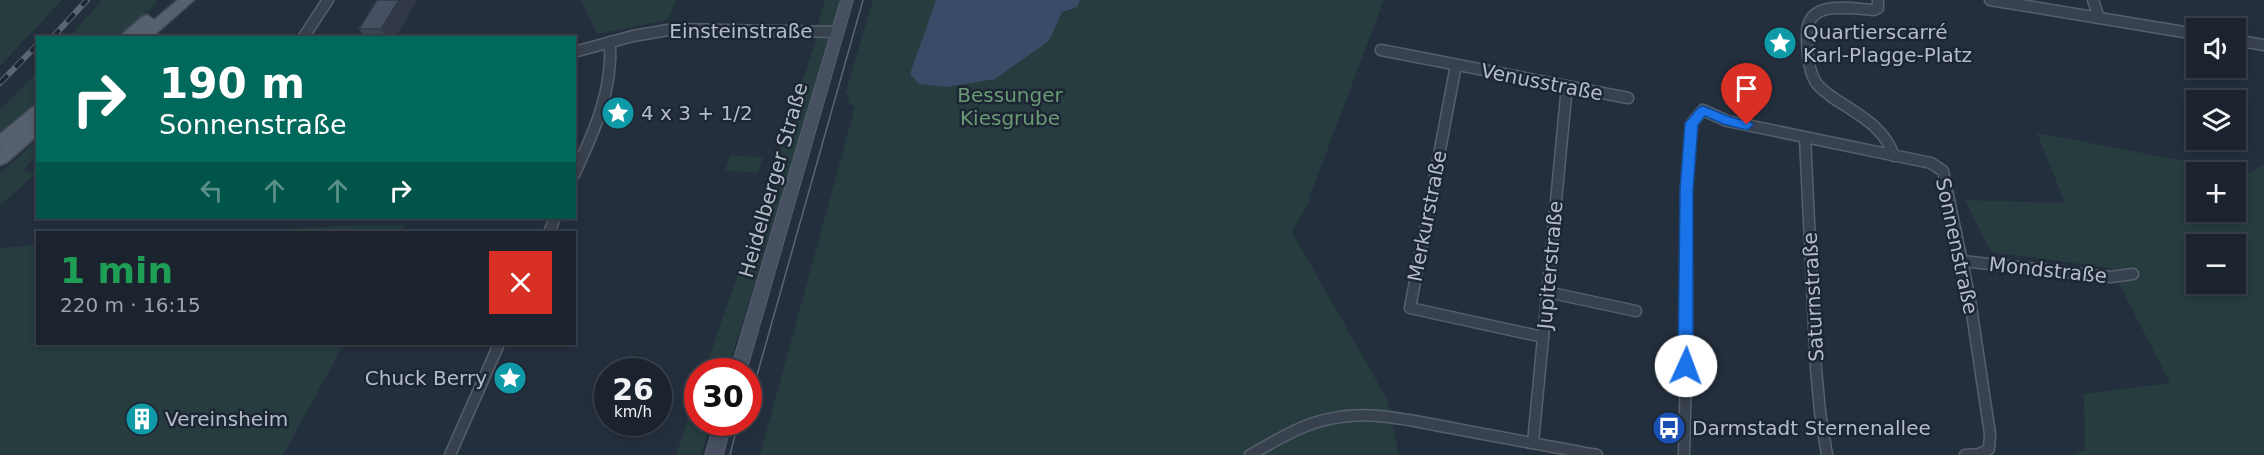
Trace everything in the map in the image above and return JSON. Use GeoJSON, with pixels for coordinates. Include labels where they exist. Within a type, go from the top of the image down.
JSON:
{"type":"FeatureCollection","features":[{"type":"Feature","properties":{"kind":"main road"},"geometry":{"type":"LineString","coordinates":[[127,36],[171,0]]}},
{"type":"Feature","properties":{"kind":"main road"},"geometry":{"type":"LineString","coordinates":[[143,36],[187,0]]}},
{"type":"Feature","properties":{"kind":"main road"},"geometry":{"type":"LineString","coordinates":[[0,143],[36,113]]}},
{"type":"Feature","properties":{"kind":"main road"},"geometry":{"type":"LineString","coordinates":[[0,159],[36,128]]}},
{"type":"Feature","properties":{"kind":"street"},"geometry":{"type":"LineString","coordinates":[[304,36],[328,0]]}},
{"type":"Feature","properties":{"kind":"street","name":"Heidelberger Straße"},"geometry":{"type":"LineString","coordinates":[[742,358],[847,0]]}},
{"type":"Feature","properties":{"kind":"street"},"geometry":{"type":"LineString","coordinates":[[1878,0],[1878,8],[1875,10],[1824,7],[1816,9],[1809,16],[1807,28],[1811,68],[1817,85],[1860,114],[1880,132],[1892,148],[1894,156]]}},
{"type":"Feature","properties":{"kind":"street"},"geometry":{"type":"LineString","coordinates":[[1990,0],[2186,32]]}},
{"type":"Feature","properties":{"kind":"street"},"geometry":{"type":"LineString","coordinates":[[2094,0],[2099,18]]}},
{"type":"Feature","properties":{"kind":"street","name":"Einsteinstraße"},"geometry":{"type":"LineString","coordinates":[[576,51],[674,29],[837,32]]}},
{"type":"Feature","properties":{"kind":"street"},"geometry":{"type":"LineString","coordinates":[[576,170],[608,88],[611,66],[610,42]]}},
{"type":"Feature","properties":{"kind":"street"},"geometry":{"type":"LineString","coordinates":[[2246,42],[2264,45]]}},
{"type":"Feature","properties":{"kind":"street"},"geometry":{"type":"LineString","coordinates":[[1381,50],[1456,65]]}},
{"type":"Feature","properties":{"kind":"street","name":"Venusstraße"},"geometry":{"type":"LineString","coordinates":[[1456,65],[1628,98]]}},
{"type":"Feature","properties":{"kind":"street","name":"Merkurstraße"},"geometry":{"type":"LineString","coordinates":[[1456,65],[1410,308],[1544,338]]}},
{"type":"Feature","properties":{"kind":"street","name":"Jupiterstraße"},"geometry":{"type":"LineString","coordinates":[[1533,443],[1567,86]]}},
{"type":"Feature","properties":{"kind":"street","name":"Sonnenstraße"},"geometry":{"type":"LineString","coordinates":[[1684,455],[1687,323],[1686,190],[1692,123],[1703,110],[1727,121],[1931,163],[1943,171],[1979,353],[1990,434],[1989,449],[1979,454]]}},
{"type":"Feature","properties":{"kind":"street","name":"Saturnstraße"},"geometry":{"type":"LineString","coordinates":[[1805,138],[1804,169],[1815,349],[1822,434],[1827,455]]}},
{"type":"Feature","properties":{"kind":"street","name":"Mondstraße"},"geometry":{"type":"LineString","coordinates":[[1962,261],[2111,278],[2133,274]]}},
{"type":"Feature","properties":{"kind":"street"},"geometry":{"type":"LineString","coordinates":[[1547,292],[1636,311]]}},
{"type":"Feature","properties":{"kind":"street"},"geometry":{"type":"LineString","coordinates":[[450,455],[499,345]]}},
{"type":"Feature","properties":{"kind":"street"},"geometry":{"type":"LineString","coordinates":[[1250,455],[1285,436],[1327,419],[1365,415],[1397,418],[1597,455]]}},
{"type":"Feature","properties":{"kind":"street"},"geometry":{"type":"LineString","coordinates":[[714,455],[719,436]]}},
{"type":"Feature","properties":{"kind":"street"},"geometry":{"type":"LineString","coordinates":[[1965,455],[1979,454]]}},
{"type":"Feature","properties":{"kind":"green space"},"geometry":{"type":"Polygon","coordinates":[[[0,0],[62,0],[0,66],[0,0]]]}},
{"type":"Feature","properties":{"kind":"green space"},"geometry":{"type":"Polygon","coordinates":[[[102,0],[158,0],[150,10],[118,36],[70,36],[102,0]]]}},
{"type":"Feature","properties":{"kind":"green space"},"geometry":{"type":"Polygon","coordinates":[[[581,0],[676,0],[668,20],[597,34],[581,0]]]}},
{"type":"Feature","properties":{"kind":"green space"},"geometry":{"type":"Polygon","coordinates":[[[825,0],[840,0],[731,358],[709,358],[769,184],[816,40],[814,38],[825,0]]]}},
{"type":"Feature","properties":{"kind":"green space","name":"Bessunger Kiesgrube"},"geometry":{"type":"Polygon","coordinates":[[[873,0],[1384,0],[1309,198],[1311,199],[1292,232],[1387,399],[1399,455],[760,455],[855,107],[847,102],[850,95],[845,94],[873,0]]]}},
{"type":"Feature","properties":{"kind":"green space"},"geometry":{"type":"Polygon","coordinates":[[[36,73],[36,103],[0,134],[0,110],[36,73]]]}},
{"type":"Feature","properties":{"kind":"green space"},"geometry":{"type":"Polygon","coordinates":[[[2037,133],[2191,162],[2186,162],[2186,222],[2246,222],[2246,172],[2264,164],[2264,455],[2072,455],[2085,451],[2084,394],[2170,383],[2111,268],[1991,252],[1965,200],[2065,203],[2037,133]]]}},
{"type":"Feature","properties":{"kind":"green space"},"geometry":{"type":"Polygon","coordinates":[[[36,141],[36,157],[23,170],[36,173],[0,206],[0,174],[36,141]]]}},
{"type":"Feature","properties":{"kind":"green space"},"geometry":{"type":"Polygon","coordinates":[[[730,156],[763,157],[758,172],[725,171],[730,156]]]}},
{"type":"Feature","properties":{"kind":"green space"},"geometry":{"type":"Polygon","coordinates":[[[358,225],[404,225],[402,231],[248,231],[358,225]]]}},
{"type":"Feature","properties":{"kind":"green space"},"geometry":{"type":"Polygon","coordinates":[[[36,245],[36,345],[343,345],[283,455],[0,455],[0,248],[36,245]]]}},
{"type":"Feature","properties":{"kind":"green space"},"geometry":{"type":"Polygon","coordinates":[[[684,431],[684,436],[707,436],[701,455],[676,455],[684,431]]]}},
{"type":"Feature","properties":{"kind":"water"},"geometry":{"type":"Polygon","coordinates":[[[936,0],[1080,0],[1077,7],[1062,12],[1049,41],[995,79],[947,87],[919,84],[910,74],[936,0]]]}},
{"type":"Feature","properties":{"kind":"building"},"geometry":{"type":"Polygon","coordinates":[[[377,0],[399,0],[381,29],[359,29],[377,0]]]}},
{"type":"Feature","properties":{"kind":"tram line"},"geometry":{"type":"LineString","coordinates":[[762,358],[863,0]]}},
{"type":"Feature","properties":{"kind":"tram line"},"geometry":{"type":"LineString","coordinates":[[730,455],[735,436]]}},
{"type":"Feature","properties":{"kind":"railway"},"geometry":{"type":"LineString","coordinates":[[54,36],[87,0]]}},
{"type":"Feature","properties":{"kind":"railway"},"geometry":{"type":"LineString","coordinates":[[0,83],[36,46]]}},
{"type":"Feature","properties":{"kind":"place","name":"Quartierscarré Karl-Plagge-Platz"},"geometry":{"type":"Point","coordinates":[1780,43]}},
{"type":"Feature","properties":{"kind":"place","name":"4 x 3 + 1/2"},"geometry":{"type":"Point","coordinates":[618,113]}},
{"type":"Feature","properties":{"kind":"place","name":"Chuck Berry"},"geometry":{"type":"Point","coordinates":[510,378]}},
{"type":"Feature","properties":{"kind":"place","name":"Vereinsheim"},"geometry":{"type":"Point","coordinates":[142,419]}},
{"type":"Feature","properties":{"kind":"place","name":"Darmstadt Sternenallee"},"geometry":{"type":"Point","coordinates":[1669,428]}},
{"type":"Feature","properties":{"kind":"route"},"geometry":{"type":"LineString","coordinates":[[1686,366],[1686,190],[1692,123],[1703,110],[1727,121],[1747,125]]}}]}
